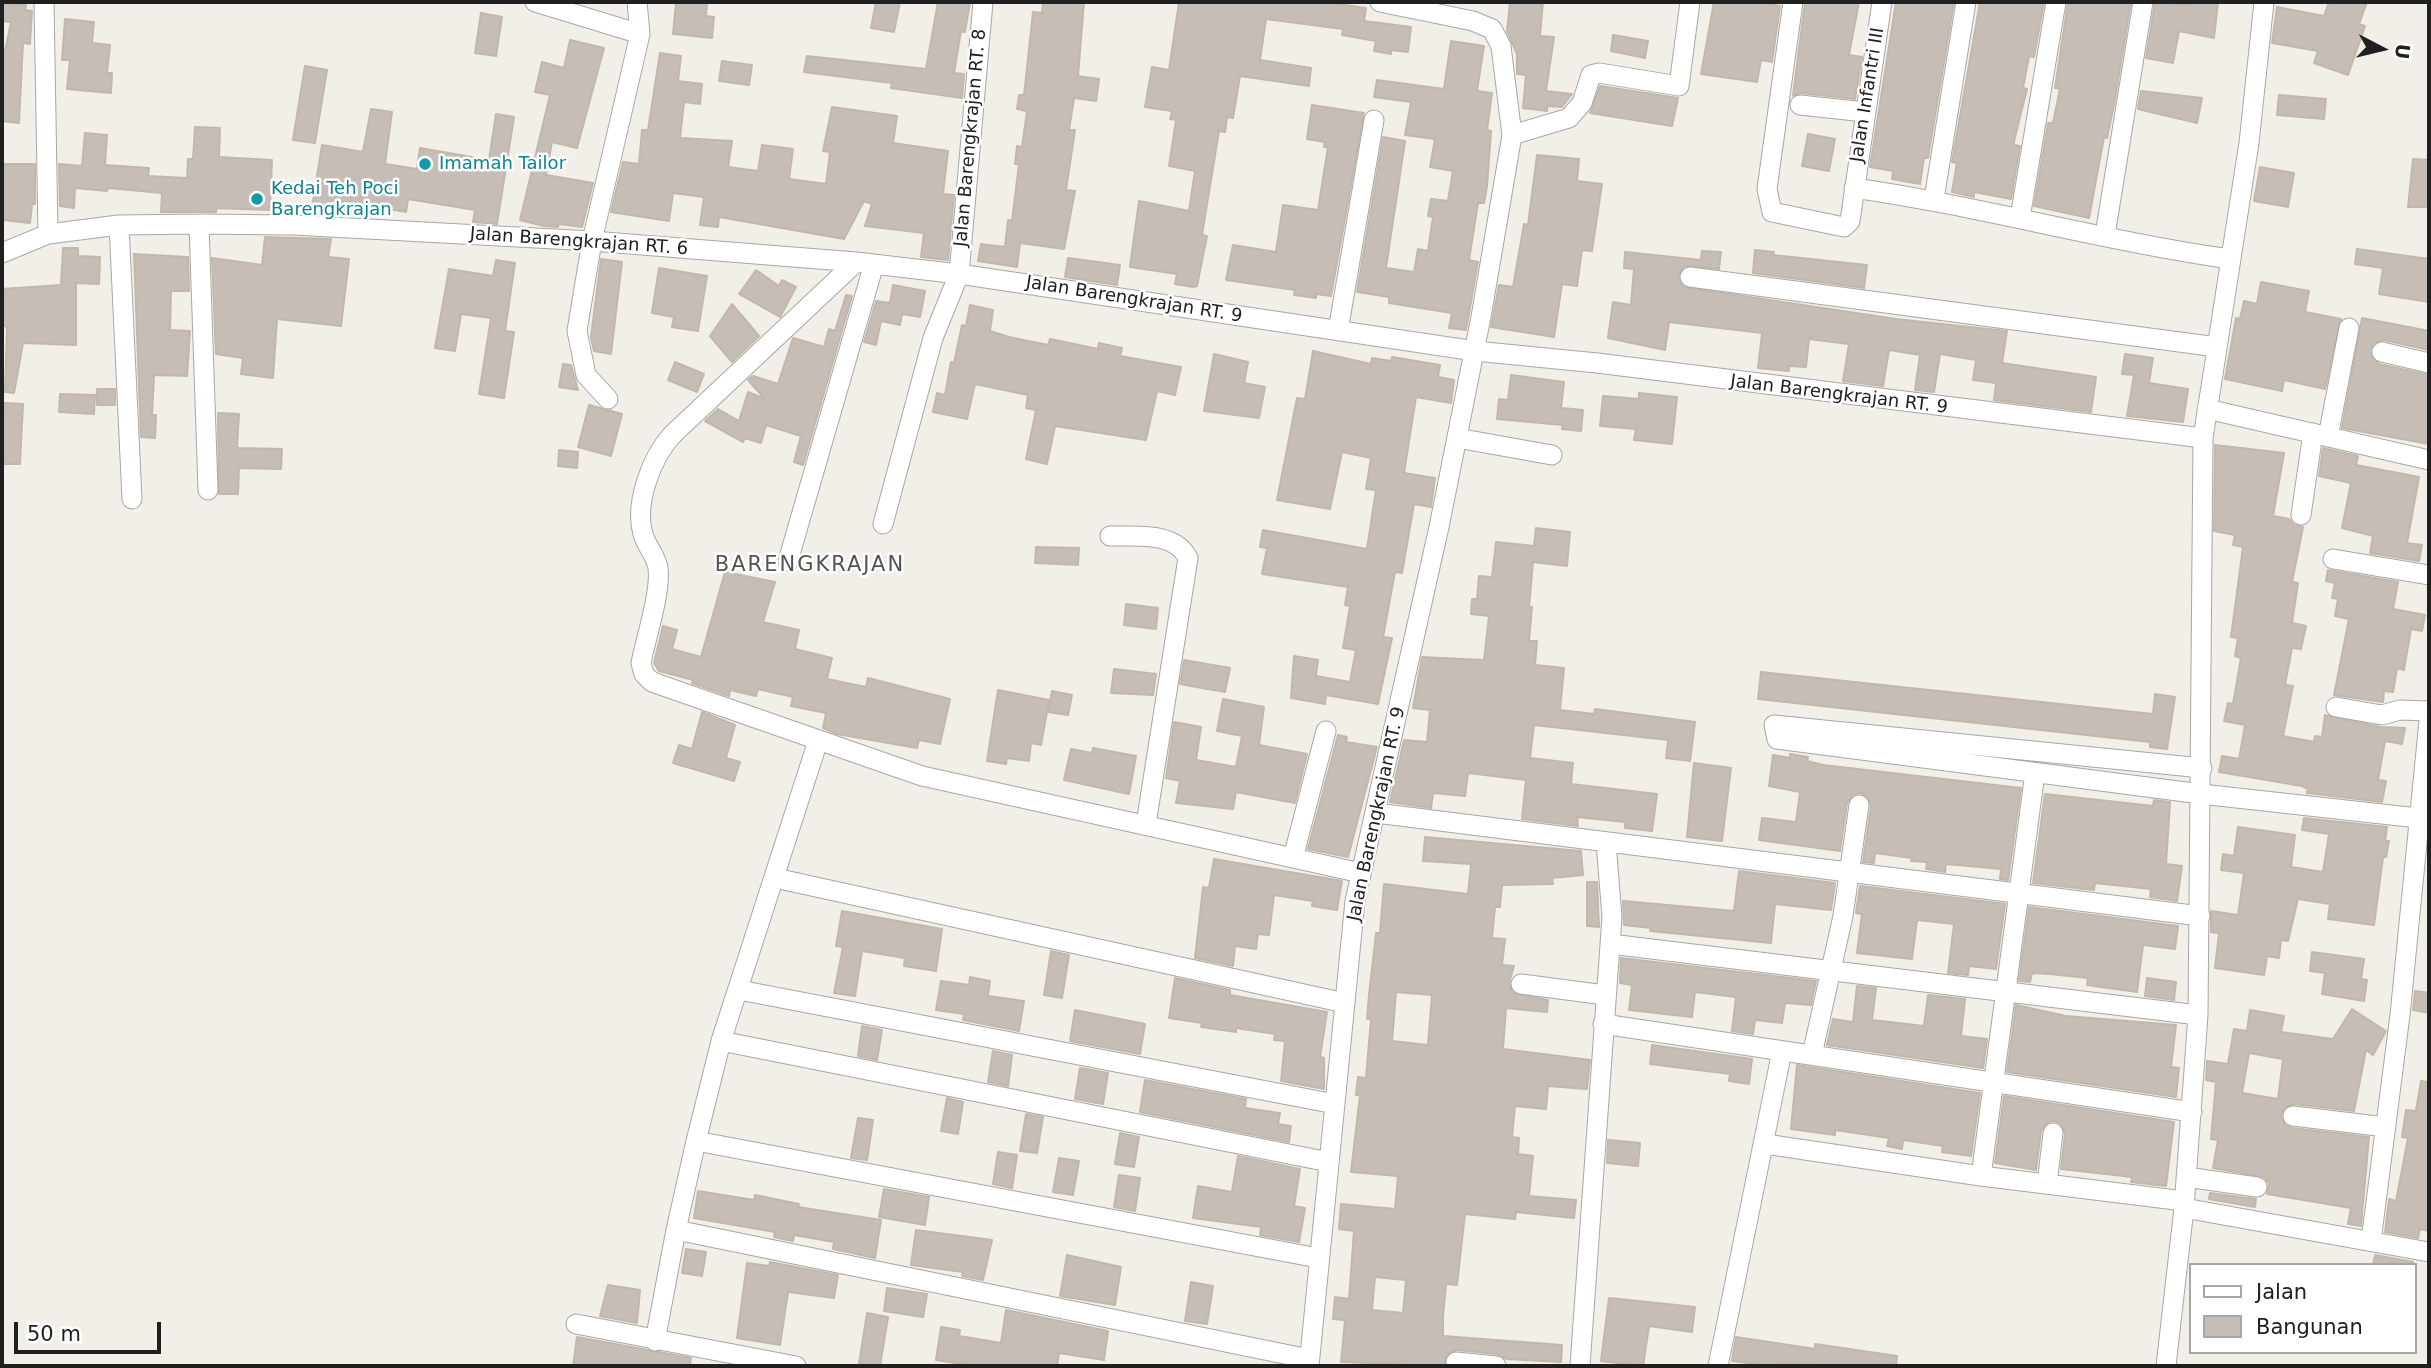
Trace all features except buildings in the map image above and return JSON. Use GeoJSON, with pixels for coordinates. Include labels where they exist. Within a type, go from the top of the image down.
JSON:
{"type":"FeatureCollection","features":[{"type":"Feature","properties":{"kind":"street"},"geometry":{"type":"LineString","coordinates":[[44,2],[48,234]]}},
{"type":"Feature","properties":{"kind":"street"},"geometry":{"type":"LineString","coordinates":[[536,2],[640,34]]}},
{"type":"Feature","properties":{"kind":"street"},"geometry":{"type":"LineString","coordinates":[[608,398],[586,374],[577,331],[592,242],[640,34],[637,2]]}},
{"type":"Feature","properties":{"kind":"street","name":"Jalan Barengkrajan RT. 8"},"geometry":{"type":"LineString","coordinates":[[883,524],[933,338],[959,274],[983,2]]}},
{"type":"Feature","properties":{"kind":"street","name":"Jalan Barengkrajan RT. 9"},"geometry":{"type":"LineString","coordinates":[[1309,1363],[1355,901],[1475,351],[1512,135],[1502,46],[1492,29],[1473,21],[1380,2]]}},
{"type":"Feature","properties":{"kind":"street"},"geometry":{"type":"LineString","coordinates":[[1512,135],[1569,118],[1582,103],[1591,75],[1599,73],[1679,86],[1690,2]]}},
{"type":"Feature","properties":{"kind":"street","name":"Jalan Infantri III"},"geometry":{"type":"LineString","coordinates":[[1793,2],[1767,189],[1769,207],[1772,212],[1844,227],[1850,221],[1882,2]]}},
{"type":"Feature","properties":{"kind":"street"},"geometry":{"type":"LineString","coordinates":[[1934,199],[1966,2]]}},
{"type":"Feature","properties":{"kind":"street"},"geometry":{"type":"LineString","coordinates":[[2020,218],[2056,2]]}},
{"type":"Feature","properties":{"kind":"street"},"geometry":{"type":"LineString","coordinates":[[2105,235],[2143,2]]}},
{"type":"Feature","properties":{"kind":"street"},"geometry":{"type":"LineString","coordinates":[[2166,1366],[2184,1205],[2198,1015],[2203,438],[2249,143],[2264,2]]}},
{"type":"Feature","properties":{"kind":"street"},"geometry":{"type":"LineString","coordinates":[[1800,105],[1865,111]]}},
{"type":"Feature","properties":{"kind":"street"},"geometry":{"type":"LineString","coordinates":[[1338,331],[1374,120]]}},
{"type":"Feature","properties":{"kind":"street"},"geometry":{"type":"LineString","coordinates":[[1854,188],[1934,199],[2230,259]]}},
{"type":"Feature","properties":{"kind":"street"},"geometry":{"type":"LineString","coordinates":[[199,224],[208,490]]}},
{"type":"Feature","properties":{"kind":"street"},"geometry":{"type":"LineString","coordinates":[[119,225],[132,499]]}},
{"type":"Feature","properties":{"kind":"street","name":"Jalan Barengkrajan RT. 6"},"geometry":{"type":"LineString","coordinates":[[2,253],[48,234],[119,225],[293,225],[592,242],[865,263],[959,274]]}},
{"type":"Feature","properties":{"kind":"street"},"geometry":{"type":"LineString","coordinates":[[788,561],[865,263]]}},
{"type":"Feature","properties":{"kind":"street"},"geometry":{"type":"LineString","coordinates":[[865,263],[663,446],[648,475],[641,524],[643,536],[651,547],[658,570],[641,663],[644,674],[652,682],[922,776],[1361,873]]}},
{"type":"Feature","properties":{"kind":"street","name":"Jalan Barengkrajan RT. 9"},"geometry":{"type":"LineString","coordinates":[[959,274],[1475,351],[1597,363],[2203,438]]}},
{"type":"Feature","properties":{"kind":"street"},"geometry":{"type":"LineString","coordinates":[[1690,277],[2217,347]]}},
{"type":"Feature","properties":{"kind":"street"},"geometry":{"type":"LineString","coordinates":[[2301,515],[2349,328]]}},
{"type":"Feature","properties":{"kind":"street"},"geometry":{"type":"LineString","coordinates":[[2382,352],[2429,363]]}},
{"type":"Feature","properties":{"kind":"street"},"geometry":{"type":"LineString","coordinates":[[2207,409],[2429,460]]}},
{"type":"Feature","properties":{"kind":"street"},"geometry":{"type":"LineString","coordinates":[[1457,438],[1552,454]]}},
{"type":"Feature","properties":{"kind":"street"},"geometry":{"type":"LineString","coordinates":[[1110,536],[1165,539],[1181,545],[1188,558],[1146,824]]}},
{"type":"Feature","properties":{"kind":"street"},"geometry":{"type":"LineString","coordinates":[[2333,559],[2429,575]]}},
{"type":"Feature","properties":{"kind":"street"},"geometry":{"type":"LineString","coordinates":[[2336,708],[2382,715],[2400,710],[2429,711]]}},
{"type":"Feature","properties":{"kind":"street"},"geometry":{"type":"LineString","coordinates":[[2371,1241],[2386,1127],[2429,721]]}},
{"type":"Feature","properties":{"kind":"street"},"geometry":{"type":"LineString","coordinates":[[2202,768],[1774,725],[1777,739],[2201,794],[2418,818]]}},
{"type":"Feature","properties":{"kind":"street"},"geometry":{"type":"LineString","coordinates":[[1293,858],[1326,731]]}},
{"type":"Feature","properties":{"kind":"street"},"geometry":{"type":"LineString","coordinates":[[655,1341],[676,1230],[721,1041],[818,741]]}},
{"type":"Feature","properties":{"kind":"street"},"geometry":{"type":"LineString","coordinates":[[1982,766],[1984,745]]}},
{"type":"Feature","properties":{"kind":"street"},"geometry":{"type":"LineString","coordinates":[[1981,1176],[2035,773]]}},
{"type":"Feature","properties":{"kind":"street"},"geometry":{"type":"LineString","coordinates":[[1812,1055],[1850,872],[1858,805]]}},
{"type":"Feature","properties":{"kind":"street"},"geometry":{"type":"LineString","coordinates":[[1376,813],[2200,916]]}},
{"type":"Feature","properties":{"kind":"street"},"geometry":{"type":"LineString","coordinates":[[1580,1366],[1610,944],[1612,898],[1606,842]]}},
{"type":"Feature","properties":{"kind":"street"},"geometry":{"type":"LineString","coordinates":[[775,878],[1345,1003]]}},
{"type":"Feature","properties":{"kind":"street"},"geometry":{"type":"LineString","coordinates":[[1610,944],[2198,1015]]}},
{"type":"Feature","properties":{"kind":"street"},"geometry":{"type":"LineString","coordinates":[[1521,984],[1605,995]]}},
{"type":"Feature","properties":{"kind":"street"},"geometry":{"type":"LineString","coordinates":[[739,990],[1335,1104]]}},
{"type":"Feature","properties":{"kind":"street"},"geometry":{"type":"LineString","coordinates":[[1603,1024],[2192,1112]]}},
{"type":"Feature","properties":{"kind":"street"},"geometry":{"type":"LineString","coordinates":[[721,1041],[1329,1162]]}},
{"type":"Feature","properties":{"kind":"street"},"geometry":{"type":"LineString","coordinates":[[1718,1366],[1782,1051]]}},
{"type":"Feature","properties":{"kind":"street"},"geometry":{"type":"LineString","coordinates":[[2292,1116],[2386,1127]]}},
{"type":"Feature","properties":{"kind":"street"},"geometry":{"type":"LineString","coordinates":[[2047,1184],[2053,1133]]}},
{"type":"Feature","properties":{"kind":"street"},"geometry":{"type":"LineString","coordinates":[[696,1141],[1318,1258]]}},
{"type":"Feature","properties":{"kind":"street"},"geometry":{"type":"LineString","coordinates":[[1765,1144],[2184,1205],[2429,1252]]}},
{"type":"Feature","properties":{"kind":"street"},"geometry":{"type":"LineString","coordinates":[[2186,1177],[2257,1187]]}},
{"type":"Feature","properties":{"kind":"street"},"geometry":{"type":"LineString","coordinates":[[676,1230],[1309,1363]]}},
{"type":"Feature","properties":{"kind":"street"},"geometry":{"type":"LineString","coordinates":[[576,1324],[796,1366]]}},
{"type":"Feature","properties":{"kind":"street"},"geometry":{"type":"LineString","coordinates":[[1456,1362],[1496,1366]]}},
{"type":"Feature","properties":{"kind":"place","name":"Imamah Tailor"},"geometry":{"type":"Point","coordinates":[425,164]}},
{"type":"Feature","properties":{"kind":"place","name":"Kedai Teh Poci Barengkrajan"},"geometry":{"type":"Point","coordinates":[257,199]}},
{"type":"Feature","properties":{"kind":"district","name":"BARENGKRAJAN"},"geometry":{"type":"Point","coordinates":[810,566]}}]}
